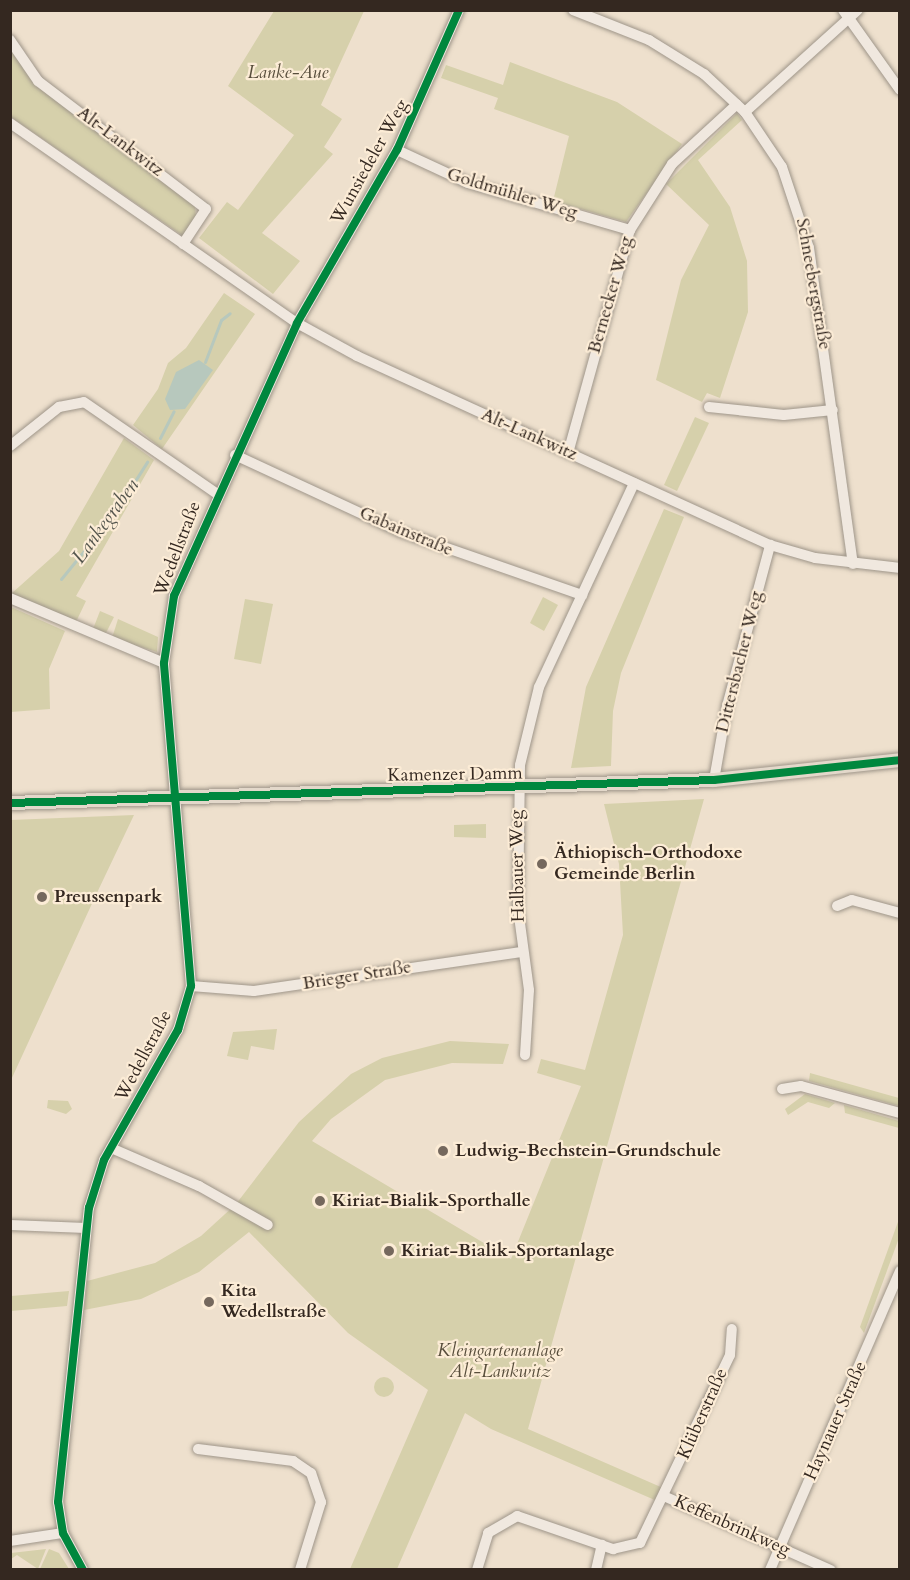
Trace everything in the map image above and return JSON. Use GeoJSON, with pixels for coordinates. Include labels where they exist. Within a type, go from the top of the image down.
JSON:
{"type":"FeatureCollection","features":[{"type":"Feature","properties":{"kind":"main road","name":"Kamenzer Damm"},"geometry":{"type":"LineString","coordinates":[[10,803],[518,789],[714,780],[900,760]]}},
{"type":"Feature","properties":{"kind":"street","name":"Wunsiedeler Weg"},"geometry":{"type":"LineString","coordinates":[[297,323],[397,150],[459,10]]}},
{"type":"Feature","properties":{"kind":"street","name":"Schneebergstraße"},"geometry":{"type":"LineString","coordinates":[[573,10],[664,47],[741,108],[777,157],[804,224],[833,410],[853,564]]}},
{"type":"Feature","properties":{"kind":"street","name":"Bernecker Weg"},"geometry":{"type":"LineString","coordinates":[[567,453],[630,230],[672,164],[741,108],[850,13]]}},
{"type":"Feature","properties":{"kind":"street"},"geometry":{"type":"LineString","coordinates":[[850,13],[900,90]]}},
{"type":"Feature","properties":{"kind":"street","name":"Alt-Lankwitz"},"geometry":{"type":"LineString","coordinates":[[10,40],[38,81],[206,209],[183,244]]}},
{"type":"Feature","properties":{"kind":"street","name":"Alt-Lankwitz"},"geometry":{"type":"LineString","coordinates":[[10,123],[297,323],[567,453],[770,544],[853,564],[900,568]]}},
{"type":"Feature","properties":{"kind":"street","name":"Goldmühler Weg"},"geometry":{"type":"LineString","coordinates":[[397,150],[468,183],[630,230]]}},
{"type":"Feature","properties":{"kind":"street","name":"Wedellstraße"},"geometry":{"type":"LineString","coordinates":[[63,1533],[59,1487],[86,1228],[92,1192],[111,1148],[178,1030],[191,986],[179,797],[164,663],[174,596],[216,493],[297,323]]}},
{"type":"Feature","properties":{"kind":"street"},"geometry":{"type":"LineString","coordinates":[[10,446],[59,407],[84,402],[216,493]]}},
{"type":"Feature","properties":{"kind":"street"},"geometry":{"type":"LineString","coordinates":[[710,406],[784,415],[833,410]]}},
{"type":"Feature","properties":{"kind":"street","name":"Gabainstraße"},"geometry":{"type":"LineString","coordinates":[[235,455],[401,532],[582,595]]}},
{"type":"Feature","properties":{"kind":"street","name":"Halbauer Weg"},"geometry":{"type":"LineString","coordinates":[[525,1055],[529,990],[522,952],[518,789],[535,697],[634,483]]}},
{"type":"Feature","properties":{"kind":"street","name":"Dittersbacher Weg"},"geometry":{"type":"LineString","coordinates":[[714,780],[727,706],[770,544]]}},
{"type":"Feature","properties":{"kind":"street"},"geometry":{"type":"LineString","coordinates":[[10,598],[164,663]]}},
{"type":"Feature","properties":{"kind":"street"},"geometry":{"type":"LineString","coordinates":[[837,906],[852,900],[900,913]]}},
{"type":"Feature","properties":{"kind":"street","name":"Brieger Straße"},"geometry":{"type":"LineString","coordinates":[[191,986],[254,991],[522,952]]}},
{"type":"Feature","properties":{"kind":"street"},"geometry":{"type":"LineString","coordinates":[[782,1089],[801,1086],[900,1113]]}},
{"type":"Feature","properties":{"kind":"street"},"geometry":{"type":"LineString","coordinates":[[111,1148],[205,1189],[268,1225]]}},
{"type":"Feature","properties":{"kind":"street"},"geometry":{"type":"LineString","coordinates":[[10,1226],[86,1228]]}},
{"type":"Feature","properties":{"kind":"street","name":"Haynauer Straße"},"geometry":{"type":"LineString","coordinates":[[770,1569],[900,1271]]}},
{"type":"Feature","properties":{"kind":"street","name":"Klüberstraße"},"geometry":{"type":"LineString","coordinates":[[477,1569],[488,1533],[508,1517],[525,1516],[621,1550],[640,1543],[666,1497],[729,1354],[732,1329]]}},
{"type":"Feature","properties":{"kind":"street"},"geometry":{"type":"LineString","coordinates":[[198,1449],[293,1461],[311,1473],[321,1502],[300,1569]]}},
{"type":"Feature","properties":{"kind":"street","name":"Keffenbrinkweg"},"geometry":{"type":"LineString","coordinates":[[666,1497],[831,1569]]}},
{"type":"Feature","properties":{"kind":"street"},"geometry":{"type":"LineString","coordinates":[[10,1541],[63,1533],[83,1569]]}},
{"type":"Feature","properties":{"kind":"street"},"geometry":{"type":"LineString","coordinates":[[596,1569],[602,1545]]}},
{"type":"Feature","properties":{"kind":"green space","name":"Lanke-Aue"},"geometry":{"type":"Polygon","coordinates":[[[274,11],[364,11],[321,105],[342,119],[324,147],[333,154],[262,233],[300,261],[273,294],[199,238],[227,202],[238,210],[294,135],[228,86],[274,11]]]}},
{"type":"Feature","properties":{"kind":"green space"},"geometry":{"type":"Polygon","coordinates":[[[10,48],[36,85],[195,206],[196,218],[183,236],[11,117],[10,48]]]}},
{"type":"Feature","properties":{"kind":"green space"},"geometry":{"type":"Polygon","coordinates":[[[510,62],[617,102],[682,144],[626,222],[553,201],[569,136],[494,109],[498,98],[441,78],[446,65],[503,85],[510,62]]]}},
{"type":"Feature","properties":{"kind":"green space"},"geometry":{"type":"Polygon","coordinates":[[[737,113],[742,120],[698,160],[730,207],[747,261],[748,312],[720,398],[707,393],[702,402],[656,380],[681,280],[709,225],[666,184],[737,113]]]}},
{"type":"Feature","properties":{"kind":"green space"},"geometry":{"type":"Polygon","coordinates":[[[224,293],[255,314],[162,449],[133,425],[158,389],[168,363],[186,348],[224,293]]]}},
{"type":"Feature","properties":{"kind":"green space"},"geometry":{"type":"Polygon","coordinates":[[[695,417],[709,423],[677,491],[664,485],[695,417]]]}},
{"type":"Feature","properties":{"kind":"green space"},"geometry":{"type":"Polygon","coordinates":[[[124,438],[154,460],[76,596],[86,601],[76,622],[11,594],[59,551],[124,438]]]}},
{"type":"Feature","properties":{"kind":"green space"},"geometry":{"type":"Polygon","coordinates":[[[664,509],[684,517],[621,673],[613,711],[611,766],[571,768],[586,687],[664,509]]]}},
{"type":"Feature","properties":{"kind":"green space"},"geometry":{"type":"Polygon","coordinates":[[[543,597],[558,605],[544,631],[530,623],[543,597]]]}},
{"type":"Feature","properties":{"kind":"green space"},"geometry":{"type":"Polygon","coordinates":[[[245,599],[273,604],[261,664],[234,659],[245,599]]]}},
{"type":"Feature","properties":{"kind":"green space"},"geometry":{"type":"Polygon","coordinates":[[[11,607],[65,631],[49,669],[50,709],[11,712],[11,607]]]}},
{"type":"Feature","properties":{"kind":"green space"},"geometry":{"type":"Polygon","coordinates":[[[100,611],[114,617],[105,635],[93,629],[100,611]]]}},
{"type":"Feature","properties":{"kind":"green space"},"geometry":{"type":"Polygon","coordinates":[[[118,619],[158,637],[157,652],[112,638],[118,619]]]}},
{"type":"Feature","properties":{"kind":"green space","name":"Kleingartenanlage Alt-Lankwitz"},"geometry":{"type":"Polygon","coordinates":[[[704,799],[528,1429],[663,1488],[657,1501],[491,1429],[465,1413],[397,1569],[350,1569],[428,1390],[348,1333],[249,1232],[199,1272],[141,1299],[84,1310],[87,1281],[155,1263],[201,1236],[236,1204],[299,1122],[351,1074],[382,1058],[450,1041],[509,1044],[503,1064],[452,1063],[385,1080],[331,1119],[312,1141],[511,1259],[581,1086],[537,1073],[541,1059],[585,1070],[623,935],[619,864],[604,804],[704,799]]]}},
{"type":"Feature","properties":{"kind":"green space"},"geometry":{"type":"Polygon","coordinates":[[[134,815],[95,897],[11,1080],[11,820],[134,815]]]}},
{"type":"Feature","properties":{"kind":"green space"},"geometry":{"type":"Polygon","coordinates":[[[486,824],[486,838],[454,837],[454,825],[486,824]]]}},
{"type":"Feature","properties":{"kind":"green space"},"geometry":{"type":"Polygon","coordinates":[[[277,1029],[274,1050],[251,1046],[248,1060],[227,1056],[233,1032],[277,1029]]]}},
{"type":"Feature","properties":{"kind":"green space"},"geometry":{"type":"Polygon","coordinates":[[[810,1073],[899,1098],[899,1106],[809,1081],[810,1073]]]}},
{"type":"Feature","properties":{"kind":"green space"},"geometry":{"type":"Polygon","coordinates":[[[805,1094],[835,1103],[829,1108],[808,1102],[788,1115],[785,1109],[805,1094]]]}},
{"type":"Feature","properties":{"kind":"green space"},"geometry":{"type":"Polygon","coordinates":[[[48,1100],[68,1101],[72,1109],[66,1114],[47,1108],[48,1100]]]}},
{"type":"Feature","properties":{"kind":"green space"},"geometry":{"type":"Polygon","coordinates":[[[844,1105],[899,1121],[899,1128],[845,1113],[844,1105]]]}},
{"type":"Feature","properties":{"kind":"green space"},"geometry":{"type":"Polygon","coordinates":[[[899,1219],[899,1238],[864,1333],[860,1327],[899,1219]]]}},
{"type":"Feature","properties":{"kind":"green space"},"geometry":{"type":"Polygon","coordinates":[[[69,1291],[67,1306],[11,1311],[11,1296],[69,1291]]]}},
{"type":"Feature","properties":{"kind":"green space"},"geometry":{"type":"Polygon","coordinates":[[[380,1377],[388,1377],[394,1383],[394,1391],[388,1397],[380,1397],[374,1391],[374,1383],[380,1377]]]}},
{"type":"Feature","properties":{"kind":"green space"},"geometry":{"type":"Polygon","coordinates":[[[46,1549],[38,1569],[17,1555],[11,1559],[11,1553],[46,1549]]]}},
{"type":"Feature","properties":{"kind":"green space"},"geometry":{"type":"Polygon","coordinates":[[[49,1549],[59,1553],[69,1569],[40,1569],[49,1549]]]}},
{"type":"Feature","properties":{"kind":"shaded area"},"geometry":{"type":"Polygon","coordinates":[[[199,360],[213,370],[185,409],[170,410],[165,399],[176,372],[199,360]]]}},
{"type":"Feature","properties":{"kind":"waterway","name":"Lankegraben"},"geometry":{"type":"LineString","coordinates":[[205,362],[221,320],[230,313]]}},
{"type":"Feature","properties":{"kind":"waterway","name":"Lankegraben"},"geometry":{"type":"LineString","coordinates":[[160,438],[174,411]]}},
{"type":"Feature","properties":{"kind":"waterway","name":"Lankegraben"},"geometry":{"type":"LineString","coordinates":[[61,579],[114,514],[147,462]]}},
{"type":"Feature","properties":{"kind":"cycle path"},"geometry":{"type":"LineString","coordinates":[[83,1570],[63,1533],[58,1502],[89,1208],[104,1160],[178,1030],[191,986],[164,663],[174,596],[297,323],[397,150],[459,10]]}},
{"type":"Feature","properties":{"kind":"cycle path"},"geometry":{"type":"LineString","coordinates":[[10,803],[714,780],[900,760]]}},
{"type":"Feature","properties":{"kind":"place","name":"Äthiopisch-Orthodoxe Gemeinde Berlin"},"geometry":{"type":"Point","coordinates":[542,864]}},
{"type":"Feature","properties":{"kind":"place","name":"Preussenpark"},"geometry":{"type":"Point","coordinates":[42,897]}},
{"type":"Feature","properties":{"kind":"place","name":"Ludwig-Bechstein-Grundschule"},"geometry":{"type":"Point","coordinates":[443,1151]}},
{"type":"Feature","properties":{"kind":"place","name":"Kiriat-Bialik-Sporthalle"},"geometry":{"type":"Point","coordinates":[320,1201]}},
{"type":"Feature","properties":{"kind":"place","name":"Kiriat-Bialik-Sportanlage"},"geometry":{"type":"Point","coordinates":[389,1251]}},
{"type":"Feature","properties":{"kind":"place","name":"Kita Wedellstraße"},"geometry":{"type":"Point","coordinates":[209,1302]}}]}
